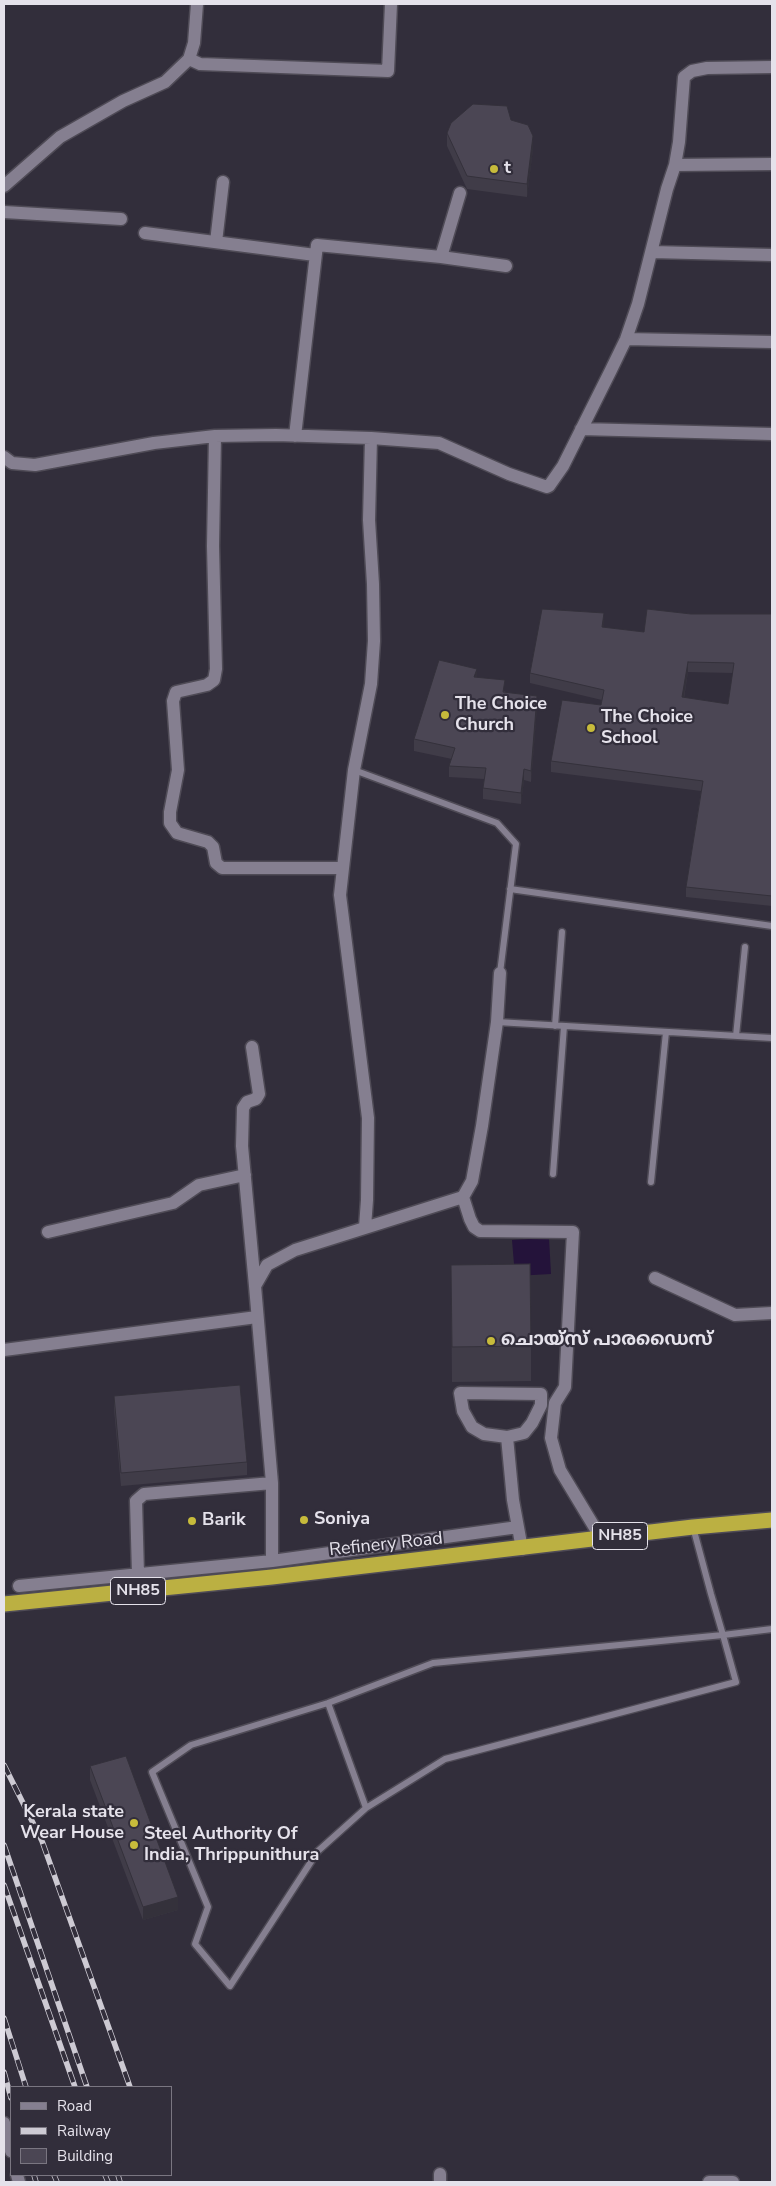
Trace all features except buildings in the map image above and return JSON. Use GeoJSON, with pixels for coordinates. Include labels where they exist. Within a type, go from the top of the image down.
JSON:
{"type":"FeatureCollection","features":[{"type":"Feature","properties":{"kind":"highway","name":"Refinery Road"},"geometry":{"type":"LineString","coordinates":[[4,1604],[469,1555],[693,1527],[772,1520]]}},
{"type":"Feature","properties":{"kind":"street"},"geometry":{"type":"LineString","coordinates":[[4,186],[60,137],[123,101],[165,82],[189,59],[194,42],[197,4]]}},
{"type":"Feature","properties":{"kind":"street"},"geometry":{"type":"LineString","coordinates":[[189,59],[200,64],[388,71],[391,4]]}},
{"type":"Feature","properties":{"kind":"street"},"geometry":{"type":"LineString","coordinates":[[4,457],[12,463],[35,466],[162,442],[215,436],[371,438],[440,443],[509,474],[546,487],[551,484],[563,466],[626,339],[652,252],[666,189],[675,165],[680,142],[684,77],[692,71],[707,68],[772,67]]}},
{"type":"Feature","properties":{"kind":"street"},"geometry":{"type":"LineString","coordinates":[[675,165],[772,164]]}},
{"type":"Feature","properties":{"kind":"street"},"geometry":{"type":"LineString","coordinates":[[216,242],[223,182]]}},
{"type":"Feature","properties":{"kind":"street"},"geometry":{"type":"LineString","coordinates":[[441,256],[460,193]]}},
{"type":"Feature","properties":{"kind":"street"},"geometry":{"type":"LineString","coordinates":[[4,212],[121,219]]}},
{"type":"Feature","properties":{"kind":"street"},"geometry":{"type":"LineString","coordinates":[[145,233],[316,254]]}},
{"type":"Feature","properties":{"kind":"street"},"geometry":{"type":"LineString","coordinates":[[295,436],[317,245],[441,256],[506,266]]}},
{"type":"Feature","properties":{"kind":"street"},"geometry":{"type":"LineString","coordinates":[[652,252],[772,255]]}},
{"type":"Feature","properties":{"kind":"street"},"geometry":{"type":"LineString","coordinates":[[626,339],[772,342]]}},
{"type":"Feature","properties":{"kind":"street"},"geometry":{"type":"LineString","coordinates":[[581,429],[772,434]]}},
{"type":"Feature","properties":{"kind":"street"},"geometry":{"type":"LineString","coordinates":[[215,436],[213,546],[216,669],[214,680],[207,685],[176,692],[173,701],[178,770],[170,812],[170,822],[178,832],[208,842],[212,847],[216,863],[222,868],[342,868]]}},
{"type":"Feature","properties":{"kind":"street"},"geometry":{"type":"LineString","coordinates":[[365,1227],[368,1200],[368,1118],[340,895],[354,770],[372,676],[373,584],[369,520],[371,438]]}},
{"type":"Feature","properties":{"kind":"street"},"geometry":{"type":"LineString","coordinates":[[255,1286],[267,1265],[295,1250],[463,1197],[472,1181],[497,1022],[500,973]]}},
{"type":"Feature","properties":{"kind":"street"},"geometry":{"type":"LineString","coordinates":[[252,1047],[259,1094],[256,1099],[247,1102],[243,1108],[242,1146],[272,1483],[272,1561]]}},
{"type":"Feature","properties":{"kind":"street"},"geometry":{"type":"LineString","coordinates":[[48,1232],[174,1203],[199,1185],[245,1175]]}},
{"type":"Feature","properties":{"kind":"street"},"geometry":{"type":"LineString","coordinates":[[463,1197],[470,1219],[474,1227],[480,1231],[573,1232],[565,1387],[554,1404],[552,1438],[560,1470],[601,1538]]}},
{"type":"Feature","properties":{"kind":"street"},"geometry":{"type":"LineString","coordinates":[[655,1278],[734,1315],[772,1313]]}},
{"type":"Feature","properties":{"kind":"street"},"geometry":{"type":"LineString","coordinates":[[4,1350],[257,1317]]}},
{"type":"Feature","properties":{"kind":"street"},"geometry":{"type":"LineString","coordinates":[[460,1393],[541,1394],[540,1408],[529,1427],[518,1436],[507,1437],[484,1434],[477,1431],[465,1417],[460,1393]]}},
{"type":"Feature","properties":{"kind":"street"},"geometry":{"type":"LineString","coordinates":[[507,1437],[512,1500],[522,1549]]}},
{"type":"Feature","properties":{"kind":"street"},"geometry":{"type":"LineString","coordinates":[[138,1574],[136,1501],[144,1494],[272,1483]]}},
{"type":"Feature","properties":{"kind":"street"},"geometry":{"type":"LineString","coordinates":[[19,1586],[272,1561],[518,1527]]}},
{"type":"Feature","properties":{"kind":"street"},"geometry":{"type":"LineString","coordinates":[[4,2123],[10,2147]]}},
{"type":"Feature","properties":{"kind":"street"},"geometry":{"type":"LineString","coordinates":[[708,2182],[733,2182]]}},
{"type":"Feature","properties":{"kind":"lane"},"geometry":{"type":"LineString","coordinates":[[354,770],[497,823],[516,844],[500,973]]}},
{"type":"Feature","properties":{"kind":"lane"},"geometry":{"type":"LineString","coordinates":[[510,889],[772,926]]}},
{"type":"Feature","properties":{"kind":"lane"},"geometry":{"type":"LineString","coordinates":[[555,1026],[562,932]]}},
{"type":"Feature","properties":{"kind":"lane"},"geometry":{"type":"LineString","coordinates":[[736,1036],[745,947]]}},
{"type":"Feature","properties":{"kind":"lane"},"geometry":{"type":"LineString","coordinates":[[497,1022],[772,1038]]}},
{"type":"Feature","properties":{"kind":"lane"},"geometry":{"type":"LineString","coordinates":[[553,1174],[564,1026]]}},
{"type":"Feature","properties":{"kind":"lane"},"geometry":{"type":"LineString","coordinates":[[651,1182],[666,1032]]}},
{"type":"Feature","properties":{"kind":"lane"},"geometry":{"type":"LineString","coordinates":[[693,1527],[723,1635],[736,1682],[445,1760],[366,1808],[318,1851],[230,1986],[195,1944],[208,1907],[152,1772],[190,1745],[328,1702],[433,1663],[723,1635],[772,1629]]}},
{"type":"Feature","properties":{"kind":"lane"},"geometry":{"type":"LineString","coordinates":[[328,1702],[366,1808]]}},
{"type":"Feature","properties":{"kind":"shaded area"},"geometry":{"type":"Polygon","coordinates":[[[549,1238],[551,1274],[515,1276],[512,1240],[549,1238]]]}},
{"type":"Feature","properties":{"kind":"railway"},"geometry":{"type":"LineString","coordinates":[[4,1765],[42,1841],[130,2086]]}},
{"type":"Feature","properties":{"kind":"railway"},"geometry":{"type":"LineString","coordinates":[[4,1845],[87,2086]]}},
{"type":"Feature","properties":{"kind":"railway"},"geometry":{"type":"LineString","coordinates":[[4,1885],[75,2086]]}},
{"type":"Feature","properties":{"kind":"railway"},"geometry":{"type":"LineString","coordinates":[[4,2018],[26,2086]]}},
{"type":"Feature","properties":{"kind":"railway"},"geometry":{"type":"LineString","coordinates":[[4,2072],[10,2094]]}},
{"type":"Feature","properties":{"kind":"railway"},"geometry":{"type":"LineString","coordinates":[[34,2176],[36,2182]]}},
{"type":"Feature","properties":{"kind":"railway"},"geometry":{"type":"LineString","coordinates":[[54,2176],[57,2182]]}},
{"type":"Feature","properties":{"kind":"railway"},"geometry":{"type":"LineString","coordinates":[[105,2176],[108,2182]]}},
{"type":"Feature","properties":{"kind":"railway"},"geometry":{"type":"LineString","coordinates":[[118,2176],[120,2182]]}},
{"type":"Feature","properties":{"kind":"place","name":"t"},"geometry":{"type":"Point","coordinates":[494,169]}},
{"type":"Feature","properties":{"kind":"place","name":"The Choice Church"},"geometry":{"type":"Point","coordinates":[445,715]}},
{"type":"Feature","properties":{"kind":"place","name":"The Choice School"},"geometry":{"type":"Point","coordinates":[591,728]}},
{"type":"Feature","properties":{"kind":"place","name":"ചൊയ്സ് പാരഡൈസ്"},"geometry":{"type":"Point","coordinates":[491,1341]}},
{"type":"Feature","properties":{"kind":"place","name":"Soniya"},"geometry":{"type":"Point","coordinates":[304,1520]}},
{"type":"Feature","properties":{"kind":"place","name":"Barik"},"geometry":{"type":"Point","coordinates":[192,1521]}},
{"type":"Feature","properties":{"kind":"place","name":"Kerala state Wear House"},"geometry":{"type":"Point","coordinates":[134,1823]}},
{"type":"Feature","properties":{"kind":"place","name":"Steel Authority Of India, Thrippunithura"},"geometry":{"type":"Point","coordinates":[134,1845]}}]}
